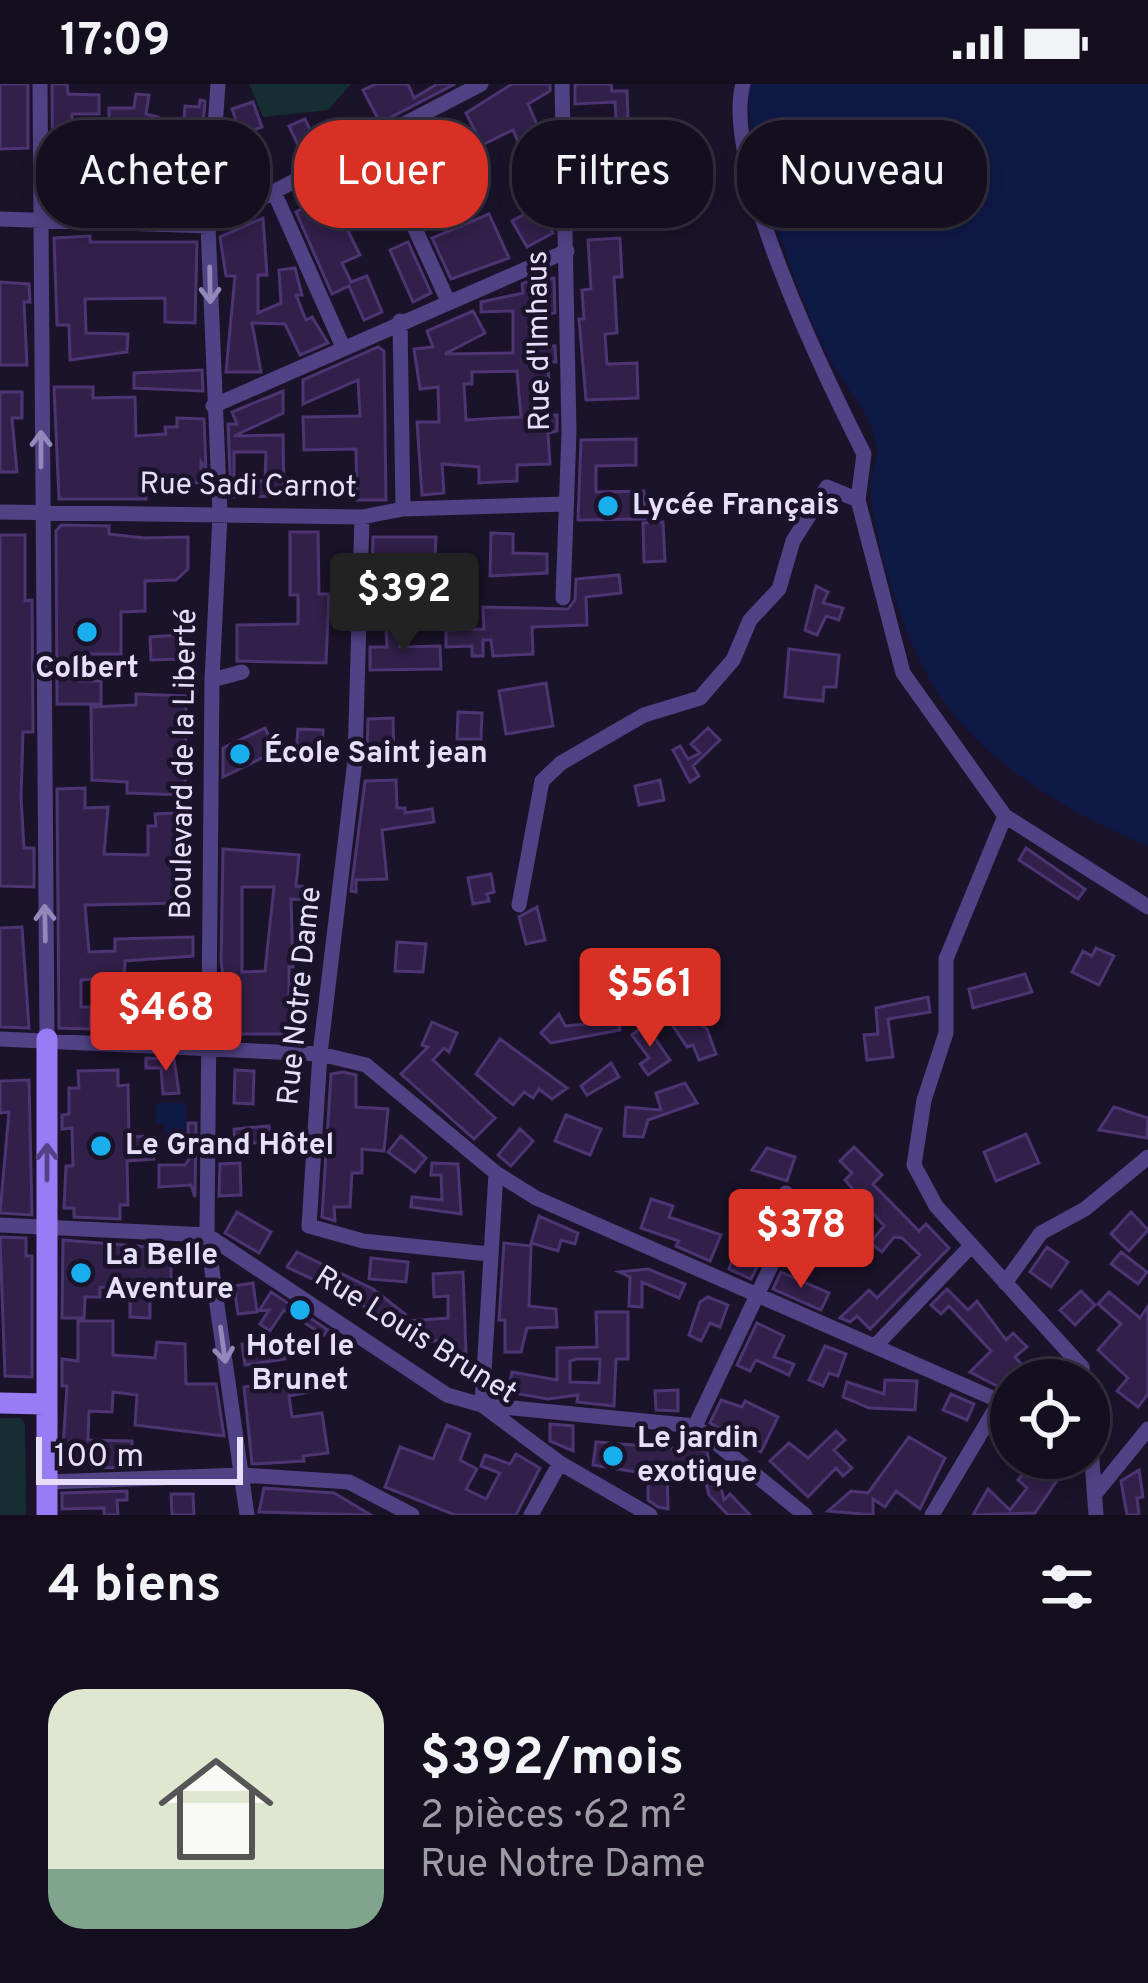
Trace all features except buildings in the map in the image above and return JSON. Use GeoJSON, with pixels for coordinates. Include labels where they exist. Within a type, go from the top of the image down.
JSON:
{"type":"FeatureCollection","features":[{"type":"Feature","properties":{"kind":"main road"},"geometry":{"type":"LineString","coordinates":[[46,1040],[46,1515]]}},
{"type":"Feature","properties":{"kind":"main road"},"geometry":{"type":"LineString","coordinates":[[0,1403],[45,1404]]}},
{"type":"Feature","properties":{"kind":"street"},"geometry":{"type":"LineString","coordinates":[[40,84],[41,120]]}},
{"type":"Feature","properties":{"kind":"street","name":"Boulevard de la Liberté"},"geometry":{"type":"LineString","coordinates":[[215,120],[218,84]]}},
{"type":"Feature","properties":{"kind":"street"},"geometry":{"type":"LineString","coordinates":[[411,120],[481,84]]}},
{"type":"Feature","properties":{"kind":"street","name":"Rue d'Imhaus"},"geometry":{"type":"LineString","coordinates":[[562,84],[567,251],[563,598]]}},
{"type":"Feature","properties":{"kind":"street"},"geometry":{"type":"LineString","coordinates":[[743,84],[736,107],[744,162],[864,454],[858,500],[903,673],[1005,816],[1148,907]]}},
{"type":"Feature","properties":{"kind":"street"},"geometry":{"type":"LineString","coordinates":[[270,194],[294,181]]}},
{"type":"Feature","properties":{"kind":"street"},"geometry":{"type":"LineString","coordinates":[[274,192],[343,347]]}},
{"type":"Feature","properties":{"kind":"street"},"geometry":{"type":"LineString","coordinates":[[0,219],[36,219]]}},
{"type":"Feature","properties":{"kind":"street"},"geometry":{"type":"LineString","coordinates":[[42,228],[46,1040]]}},
{"type":"Feature","properties":{"kind":"street","name":"Boulevard de la Liberté"},"geometry":{"type":"LineString","coordinates":[[208,228],[220,515],[212,680],[207,1235],[247,1515]]}},
{"type":"Feature","properties":{"kind":"street"},"geometry":{"type":"LineString","coordinates":[[415,228],[448,301]]}},
{"type":"Feature","properties":{"kind":"street"},"geometry":{"type":"LineString","coordinates":[[213,406],[567,251]]}},
{"type":"Feature","properties":{"kind":"street"},"geometry":{"type":"LineString","coordinates":[[400,321],[404,509]]}},
{"type":"Feature","properties":{"kind":"street"},"geometry":{"type":"LineString","coordinates":[[519,905],[542,781],[561,763],[644,715],[700,698],[734,660],[750,620],[779,589],[793,541],[827,487],[858,500]]}},
{"type":"Feature","properties":{"kind":"street","name":"Rue Sadi Carnot"},"geometry":{"type":"LineString","coordinates":[[0,512],[362,517],[404,509],[566,504]]}},
{"type":"Feature","properties":{"kind":"street","name":"Rue Notre Dame"},"geometry":{"type":"LineString","coordinates":[[362,517],[355,760],[320,1054],[309,1226],[363,1241],[489,1254]]}},
{"type":"Feature","properties":{"kind":"street"},"geometry":{"type":"LineString","coordinates":[[212,680],[242,672]]}},
{"type":"Feature","properties":{"kind":"street"},"geometry":{"type":"LineString","coordinates":[[1005,816],[946,959],[946,1034],[916,1133],[914,1166],[922,1186],[971,1246],[1075,1359]]}},
{"type":"Feature","properties":{"kind":"street"},"geometry":{"type":"LineString","coordinates":[[0,1039],[320,1054],[366,1065],[496,1173],[536,1198],[754,1296],[877,1343],[990,1397]]}},
{"type":"Feature","properties":{"kind":"street"},"geometry":{"type":"LineString","coordinates":[[1005,1283],[1041,1233],[1085,1209],[1148,1157]]}},
{"type":"Feature","properties":{"kind":"street"},"geometry":{"type":"LineString","coordinates":[[496,1173],[482,1405],[695,1426],[805,1515]]}},
{"type":"Feature","properties":{"kind":"street"},"geometry":{"type":"LineString","coordinates":[[695,1426],[788,1230],[786,1193]]}},
{"type":"Feature","properties":{"kind":"street"},"geometry":{"type":"LineString","coordinates":[[0,1226],[207,1235]]}},
{"type":"Feature","properties":{"kind":"street","name":"Rue Louis Brunet"},"geometry":{"type":"LineString","coordinates":[[207,1235],[447,1395],[482,1405],[560,1463],[650,1515]]}},
{"type":"Feature","properties":{"kind":"street"},"geometry":{"type":"LineString","coordinates":[[877,1343],[971,1246]]}},
{"type":"Feature","properties":{"kind":"street"},"geometry":{"type":"LineString","coordinates":[[932,1515],[990,1427]]}},
{"type":"Feature","properties":{"kind":"street"},"geometry":{"type":"LineString","coordinates":[[1095,1494],[1148,1429]]}},
{"type":"Feature","properties":{"kind":"street"},"geometry":{"type":"LineString","coordinates":[[531,1515],[560,1463]]}},
{"type":"Feature","properties":{"kind":"street"},"geometry":{"type":"LineString","coordinates":[[47,1482],[242,1475],[349,1481],[412,1515]]}},
{"type":"Feature","properties":{"kind":"street"},"geometry":{"type":"LineString","coordinates":[[1094,1479],[1096,1515]]}},
{"type":"Feature","properties":{"kind":"green space"},"geometry":{"type":"Polygon","coordinates":[[[249,84],[351,84],[328,110],[263,117],[249,84]]]}},
{"type":"Feature","properties":{"kind":"green space"},"geometry":{"type":"Polygon","coordinates":[[[0,1418],[20,1418],[25,1424],[26,1515],[0,1515],[0,1418]]]}},
{"type":"Feature","properties":{"kind":"water"},"geometry":{"type":"Polygon","coordinates":[[[750,84],[1148,84],[1148,846],[1060,803],[1006,765],[958,719],[926,673],[903,622],[877,536],[870,486],[877,454],[874,437],[864,412],[827,354],[778,228],[987,228],[987,120],[750,120],[750,84]]]}},
{"type":"Feature","properties":{"kind":"water"},"geometry":{"type":"Polygon","coordinates":[[[156,1103],[186,1103],[185,1151],[164,1151],[165,1124],[156,1123],[156,1103]]]}},
{"type":"Feature","properties":{"kind":"place","name":"Lycée Français"},"geometry":{"type":"Point","coordinates":[608,506]}},
{"type":"Feature","properties":{"kind":"place","name":"Colbert"},"geometry":{"type":"Point","coordinates":[87,632]}},
{"type":"Feature","properties":{"kind":"place","name":"École Saint jean"},"geometry":{"type":"Point","coordinates":[240,754]}},
{"type":"Feature","properties":{"kind":"place","name":"Le Grand Hôtel"},"geometry":{"type":"Point","coordinates":[101,1146]}},
{"type":"Feature","properties":{"kind":"place","name":"La Belle Aventure"},"geometry":{"type":"Point","coordinates":[81,1273]}},
{"type":"Feature","properties":{"kind":"place","name":"Hotel le Brunet"},"geometry":{"type":"Point","coordinates":[300,1310]}},
{"type":"Feature","properties":{"kind":"place","name":"Le jardin exotique"},"geometry":{"type":"Point","coordinates":[613,1456]}}]}
